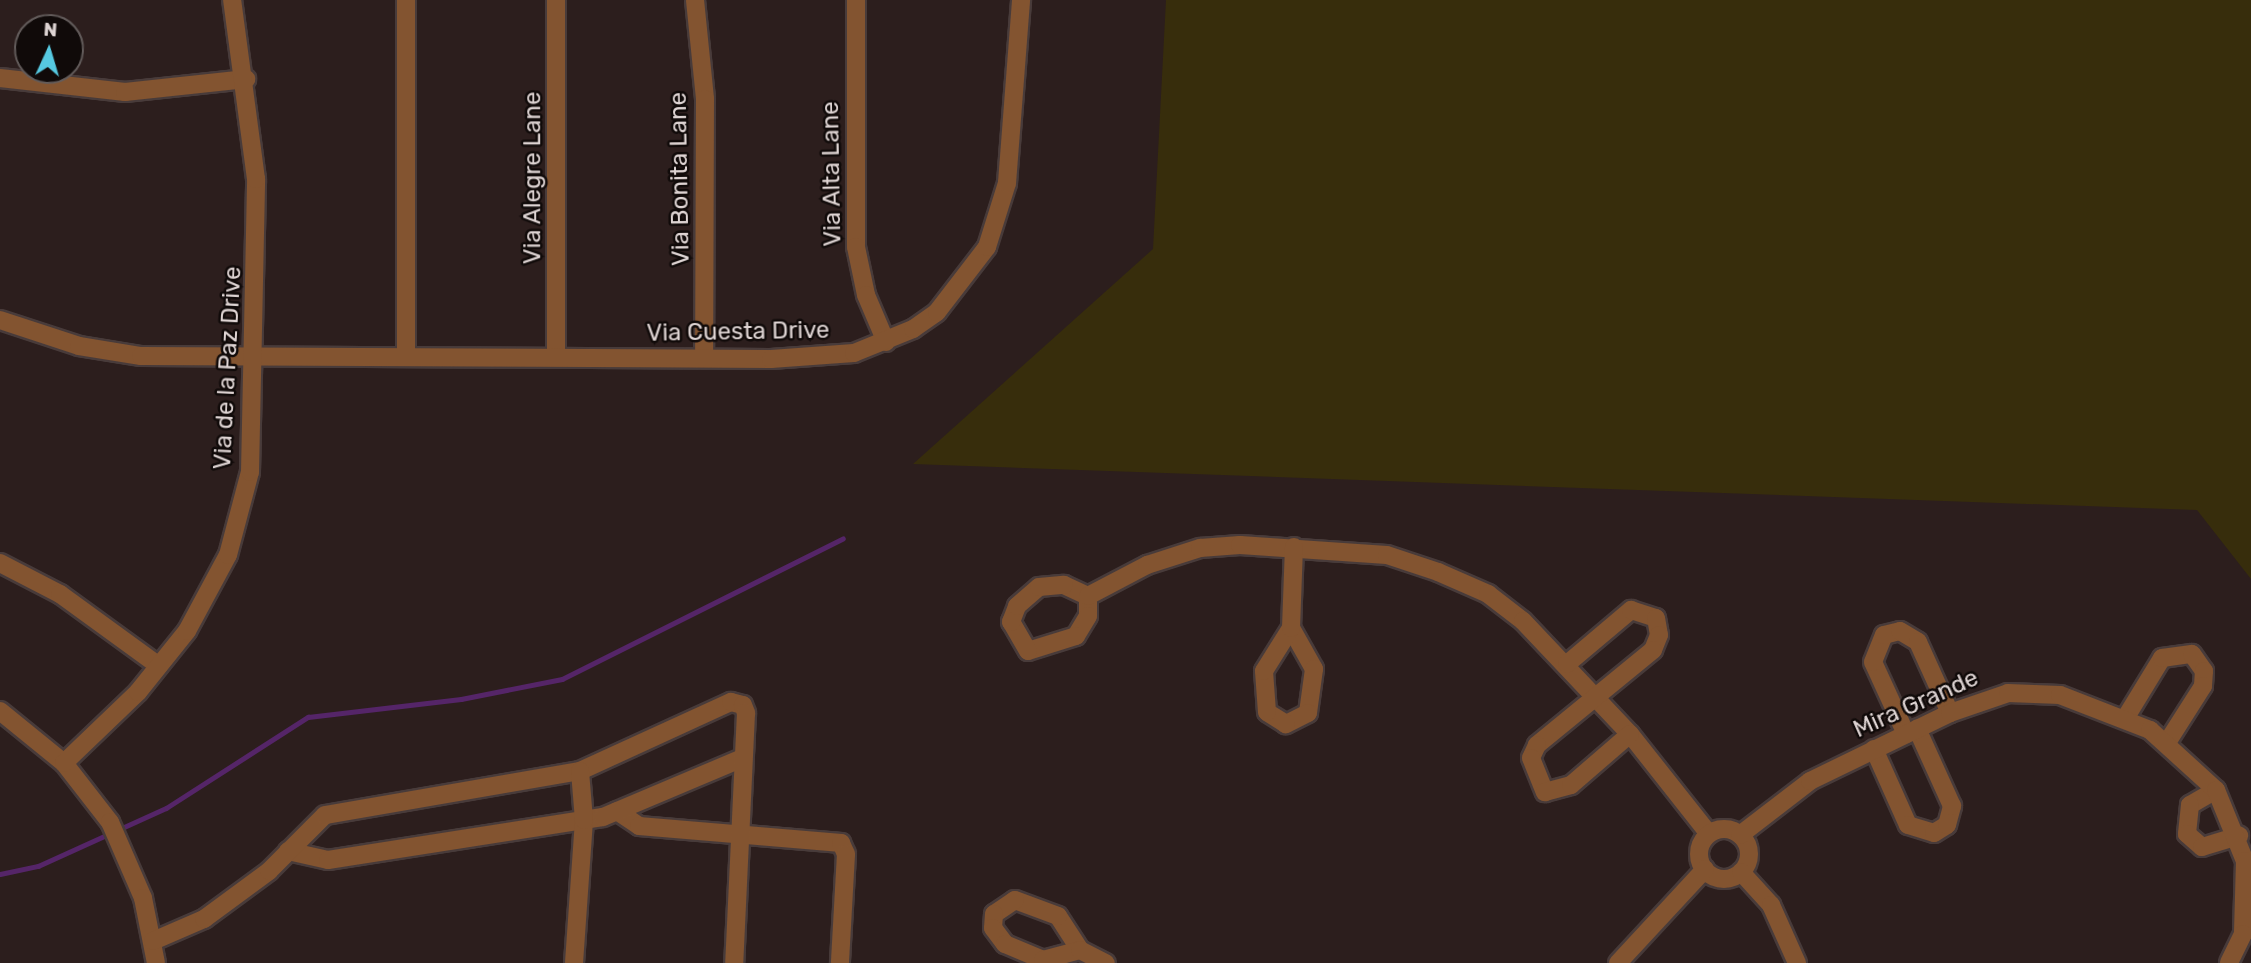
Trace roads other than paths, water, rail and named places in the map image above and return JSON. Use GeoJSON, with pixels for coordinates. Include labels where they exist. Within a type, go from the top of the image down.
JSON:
{"type":"FeatureCollection","features":[{"type":"Feature","properties":{"kind":"street","name":"Via de la Paz Drive"},"geometry":{"type":"LineString","coordinates":[[64,763],[159,666],[202,607],[235,536],[250,471],[256,356],[256,179],[246,79],[232,0]]}},
{"type":"Feature","properties":{"kind":"street"},"geometry":{"type":"LineString","coordinates":[[406,357],[407,0]]}},
{"type":"Feature","properties":{"kind":"street","name":"Via Alegre Lane"},"geometry":{"type":"LineString","coordinates":[[556,0],[556,357]]}},
{"type":"Feature","properties":{"kind":"street","name":"Via Bonita Lane"},"geometry":{"type":"LineString","coordinates":[[695,0],[705,99],[704,358]]}},
{"type":"Feature","properties":{"kind":"street","name":"Via Alta Lane"},"geometry":{"type":"LineString","coordinates":[[856,0],[856,247],[866,295],[886,342]]}},
{"type":"Feature","properties":{"kind":"street","name":"Via Cuesta Drive"},"geometry":{"type":"LineString","coordinates":[[0,320],[120,354],[827,359],[886,342],[937,312],[987,247],[1007,183],[1021,0]]}},
{"type":"Feature","properties":{"kind":"street"},"geometry":{"type":"LineString","coordinates":[[0,78],[125,92],[246,79]]}},
{"type":"Feature","properties":{"kind":"street"},"geometry":{"type":"LineString","coordinates":[[1291,628],[1314,669],[1308,713],[1286,724],[1267,712],[1264,671],[1291,628],[1294,547]]}},
{"type":"Feature","properties":{"kind":"street"},"geometry":{"type":"LineString","coordinates":[[1088,596],[1147,565],[1200,548],[1294,547],[1387,555],[1438,572],[1488,594],[1567,664],[1630,734],[1709,834]]}},
{"type":"Feature","properties":{"kind":"street"},"geometry":{"type":"LineString","coordinates":[[0,563],[60,594],[159,666]]}},
{"type":"Feature","properties":{"kind":"street"},"geometry":{"type":"LineString","coordinates":[[1064,585],[1088,596],[1088,616],[1076,636],[1028,651],[1015,636],[1017,606],[1039,587],[1064,585]]}},
{"type":"Feature","properties":{"kind":"street"},"geometry":{"type":"LineString","coordinates":[[1567,664],[1631,610],[1656,618],[1653,650],[1537,745],[1531,758],[1545,792],[1571,785],[1630,734]]}},
{"type":"Feature","properties":{"kind":"street"},"geometry":{"type":"LineString","coordinates":[[1874,749],[1908,825],[1934,833],[1947,825],[1951,806],[1873,662],[1884,635],[1900,631],[1918,642],[1950,713]]}},
{"type":"Feature","properties":{"kind":"street"},"geometry":{"type":"LineString","coordinates":[[2126,717],[2162,658],[2192,654],[2204,671],[2203,686],[2168,741]]}},
{"type":"Feature","properties":{"kind":"street","name":"Mira Grande"},"geometry":{"type":"LineString","coordinates":[[1740,835],[1810,781],[1874,749],[1990,697],[2034,691],[2126,717],[2168,741],[2216,790],[2239,836],[2244,922],[2230,963]]}},
{"type":"Feature","properties":{"kind":"street"},"geometry":{"type":"LineString","coordinates":[[153,941],[204,919],[288,851],[325,815],[349,806],[580,771],[731,702],[746,713],[743,834],[734,963]]}},
{"type":"Feature","properties":{"kind":"street"},"geometry":{"type":"LineString","coordinates":[[0,711],[64,763],[110,822],[123,846],[153,941],[156,963]]}},
{"type":"Feature","properties":{"kind":"street"},"geometry":{"type":"LineString","coordinates":[[288,851],[328,860],[584,820],[617,811],[743,758]]}},
{"type":"Feature","properties":{"kind":"street"},"geometry":{"type":"LineString","coordinates":[[574,963],[584,820],[580,771]]}},
{"type":"Feature","properties":{"kind":"street"},"geometry":{"type":"LineString","coordinates":[[2216,790],[2190,805],[2187,834],[2202,847],[2239,836]]}},
{"type":"Feature","properties":{"kind":"street"},"geometry":{"type":"LineString","coordinates":[[617,811],[639,826],[841,843],[846,854],[840,963]]}},
{"type":"Feature","properties":{"kind":"street"},"geometry":{"type":"LineString","coordinates":[[1726,829],[1740,835],[1749,858],[1741,873],[1725,879],[1705,869],[1700,849],[1709,834],[1726,829]]}},
{"type":"Feature","properties":{"kind":"street"},"geometry":{"type":"LineString","coordinates":[[1618,963],[1705,869]]}},
{"type":"Feature","properties":{"kind":"street"},"geometry":{"type":"LineString","coordinates":[[1741,873],[1771,905],[1797,963]]}},
{"type":"Feature","properties":{"kind":"street"},"geometry":{"type":"LineString","coordinates":[[1080,950],[1043,960],[997,937],[994,914],[1015,900],[1058,916],[1080,950],[1106,963]]}},
{"type":"Feature","properties":{"kind":"waterway"},"geometry":{"type":"LineString","coordinates":[[0,874],[38,866],[166,808],[308,717],[461,699],[562,679],[843,538]]}}]}
